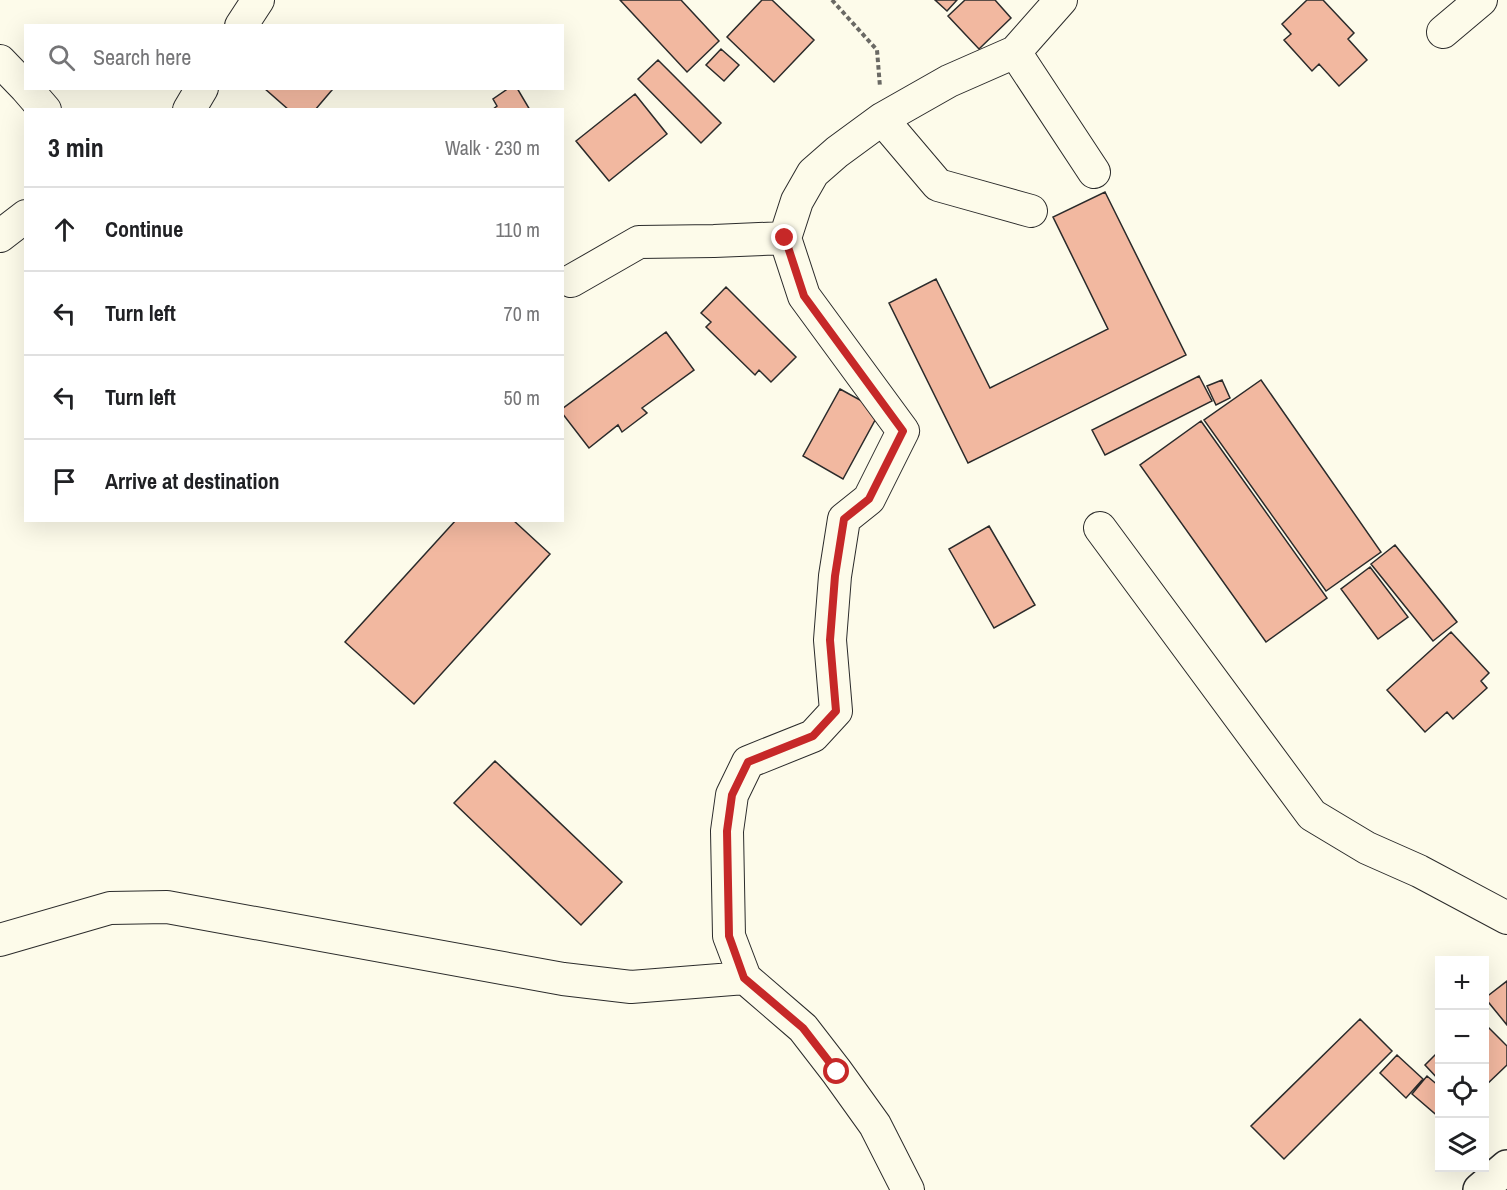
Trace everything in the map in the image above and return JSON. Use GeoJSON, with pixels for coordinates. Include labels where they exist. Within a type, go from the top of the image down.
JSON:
{"type":"FeatureCollection","features":[{"type":"Feature","properties":{"kind":"main road"},"geometry":{"type":"LineString","coordinates":[[1480,1190],[1507,1167]]}},
{"type":"Feature","properties":{"kind":"street"},"geometry":{"type":"LineString","coordinates":[[242,24],[258,0]]}},
{"type":"Feature","properties":{"kind":"street"},"geometry":{"type":"LineString","coordinates":[[908,1190],[875,1125],[803,1028],[744,978],[729,936],[727,831],[732,795],[748,762],[813,736],[836,711],[830,640],[835,576],[844,519],[869,499],[903,431],[804,296],[785,238],[797,201],[813,173],[837,152],[882,119],[949,81],[1015,52],[1060,0]]}},
{"type":"Feature","properties":{"kind":"street"},"geometry":{"type":"LineString","coordinates":[[1443,32],[1481,0]]}},
{"type":"Feature","properties":{"kind":"street"},"geometry":{"type":"LineString","coordinates":[[1015,52],[1094,172]]}},
{"type":"Feature","properties":{"kind":"street"},"geometry":{"type":"LineString","coordinates":[[0,61],[24,86]]}},
{"type":"Feature","properties":{"kind":"street"},"geometry":{"type":"LineString","coordinates":[[28,90],[43,108]]}},
{"type":"Feature","properties":{"kind":"street"},"geometry":{"type":"LineString","coordinates":[[190,108],[201,90]]}},
{"type":"Feature","properties":{"kind":"street"},"geometry":{"type":"LineString","coordinates":[[882,119],[938,185],[1031,211]]}},
{"type":"Feature","properties":{"kind":"street"},"geometry":{"type":"LineString","coordinates":[[0,236],[24,218]]}},
{"type":"Feature","properties":{"kind":"street"},"geometry":{"type":"LineString","coordinates":[[571,281],[639,242],[785,238]]}},
{"type":"Feature","properties":{"kind":"street"},"geometry":{"type":"LineString","coordinates":[[1100,528],[1312,815],[1367,848],[1419,871],[1507,918]]}},
{"type":"Feature","properties":{"kind":"street"},"geometry":{"type":"LineString","coordinates":[[0,939],[110,908],[167,907],[563,979],[632,987],[744,978]]}},
{"type":"Feature","properties":{"kind":"path"},"geometry":{"type":"LineString","coordinates":[[832,0],[877,50],[882,119]]}},
{"type":"Feature","properties":{"kind":"building"},"geometry":{"type":"Polygon","coordinates":[[[620,0],[681,0],[719,41],[687,72],[620,0]]]}},
{"type":"Feature","properties":{"kind":"building"},"geometry":{"type":"Polygon","coordinates":[[[762,0],[772,0],[814,40],[774,82],[727,37],[762,0]]]}},
{"type":"Feature","properties":{"kind":"building"},"geometry":{"type":"Polygon","coordinates":[[[935,0],[957,0],[947,11],[935,0]]]}},
{"type":"Feature","properties":{"kind":"building"},"geometry":{"type":"Polygon","coordinates":[[[965,0],[995,0],[1011,18],[979,49],[948,16],[965,0]]]}},
{"type":"Feature","properties":{"kind":"building"},"geometry":{"type":"Polygon","coordinates":[[[1307,0],[1323,0],[1354,33],[1348,39],[1367,60],[1339,86],[1319,64],[1312,71],[1284,40],[1291,34],[1282,24],[1307,0]]]}},
{"type":"Feature","properties":{"kind":"building"},"geometry":{"type":"Polygon","coordinates":[[[721,49],[739,65],[724,81],[706,65],[721,49]]]}},
{"type":"Feature","properties":{"kind":"building"},"geometry":{"type":"Polygon","coordinates":[[[658,60],[721,123],[701,143],[638,79],[658,60]]]}},
{"type":"Feature","properties":{"kind":"building"},"geometry":{"type":"Polygon","coordinates":[[[266,90],[332,90],[317,108],[287,108],[266,90]]]}},
{"type":"Feature","properties":{"kind":"building"},"geometry":{"type":"Polygon","coordinates":[[[506,90],[518,90],[529,108],[494,108],[497,106],[493,99],[506,90]]]}},
{"type":"Feature","properties":{"kind":"building"},"geometry":{"type":"Polygon","coordinates":[[[635,94],[667,134],[609,181],[576,141],[635,94]]]}},
{"type":"Feature","properties":{"kind":"building"},"geometry":{"type":"Polygon","coordinates":[[[1105,192],[1186,355],[968,463],[889,303],[936,279],[990,388],[1108,329],[1053,217],[1105,192]]]}},
{"type":"Feature","properties":{"kind":"building"},"geometry":{"type":"Polygon","coordinates":[[[726,287],[796,357],[771,382],[759,370],[755,375],[706,327],[711,322],[701,313],[726,287]]]}},
{"type":"Feature","properties":{"kind":"building"},"geometry":{"type":"Polygon","coordinates":[[[666,332],[694,370],[642,408],[647,413],[622,432],[618,425],[589,448],[564,416],[564,408],[666,332]]]}},
{"type":"Feature","properties":{"kind":"building"},"geometry":{"type":"Polygon","coordinates":[[[1199,376],[1212,401],[1105,455],[1092,430],[1199,376]]]}},
{"type":"Feature","properties":{"kind":"building"},"geometry":{"type":"Polygon","coordinates":[[[1222,380],[1230,398],[1216,405],[1207,386],[1222,380]]]}},
{"type":"Feature","properties":{"kind":"building"},"geometry":{"type":"Polygon","coordinates":[[[1261,380],[1381,552],[1326,591],[1204,420],[1261,380]]]}},
{"type":"Feature","properties":{"kind":"building"},"geometry":{"type":"Polygon","coordinates":[[[840,389],[880,411],[843,479],[803,456],[840,389]]]}},
{"type":"Feature","properties":{"kind":"building"},"geometry":{"type":"Polygon","coordinates":[[[1201,421],[1327,598],[1266,642],[1140,465],[1201,421]]]}},
{"type":"Feature","properties":{"kind":"building"},"geometry":{"type":"Polygon","coordinates":[[[454,522],[515,522],[550,554],[414,704],[345,642],[454,522]]]}},
{"type":"Feature","properties":{"kind":"building"},"geometry":{"type":"Polygon","coordinates":[[[989,526],[1035,605],[994,628],[949,549],[989,526]]]}},
{"type":"Feature","properties":{"kind":"building"},"geometry":{"type":"Polygon","coordinates":[[[1395,545],[1457,622],[1433,641],[1371,564],[1395,545]]]}},
{"type":"Feature","properties":{"kind":"building"},"geometry":{"type":"Polygon","coordinates":[[[1370,567],[1408,617],[1378,639],[1341,589],[1370,567]]]}},
{"type":"Feature","properties":{"kind":"building"},"geometry":{"type":"Polygon","coordinates":[[[1451,632],[1489,673],[1481,681],[1487,688],[1453,719],[1447,712],[1425,732],[1387,690],[1451,632]]]}},
{"type":"Feature","properties":{"kind":"building"},"geometry":{"type":"Polygon","coordinates":[[[495,761],[622,882],[581,925],[454,803],[495,761]]]}},
{"type":"Feature","properties":{"kind":"building"},"geometry":{"type":"Polygon","coordinates":[[[1507,981],[1507,1025],[1489,1003],[1489,995],[1507,981]]]}},
{"type":"Feature","properties":{"kind":"building"},"geometry":{"type":"Polygon","coordinates":[[[1360,1019],[1392,1051],[1284,1159],[1251,1126],[1360,1019]]]}},
{"type":"Feature","properties":{"kind":"building"},"geometry":{"type":"Polygon","coordinates":[[[1489,1028],[1507,1046],[1507,1065],[1489,1082],[1489,1028]]]}},
{"type":"Feature","properties":{"kind":"building"},"geometry":{"type":"Polygon","coordinates":[[[1397,1055],[1423,1079],[1406,1098],[1380,1073],[1397,1055]]]}},
{"type":"Feature","properties":{"kind":"building"},"geometry":{"type":"Polygon","coordinates":[[[1435,1055],[1435,1076],[1425,1065],[1435,1055]]]}},
{"type":"Feature","properties":{"kind":"building"},"geometry":{"type":"Polygon","coordinates":[[[1427,1076],[1435,1083],[1435,1114],[1412,1094],[1427,1076]]]}},
{"type":"Feature","properties":{"kind":"route"},"geometry":{"type":"LineString","coordinates":[[785,238],[804,296],[903,431],[869,499],[844,519],[835,576],[830,640],[836,711],[813,736],[748,762],[732,795],[727,831],[729,936],[744,978],[803,1028],[837,1072]]}}]}
